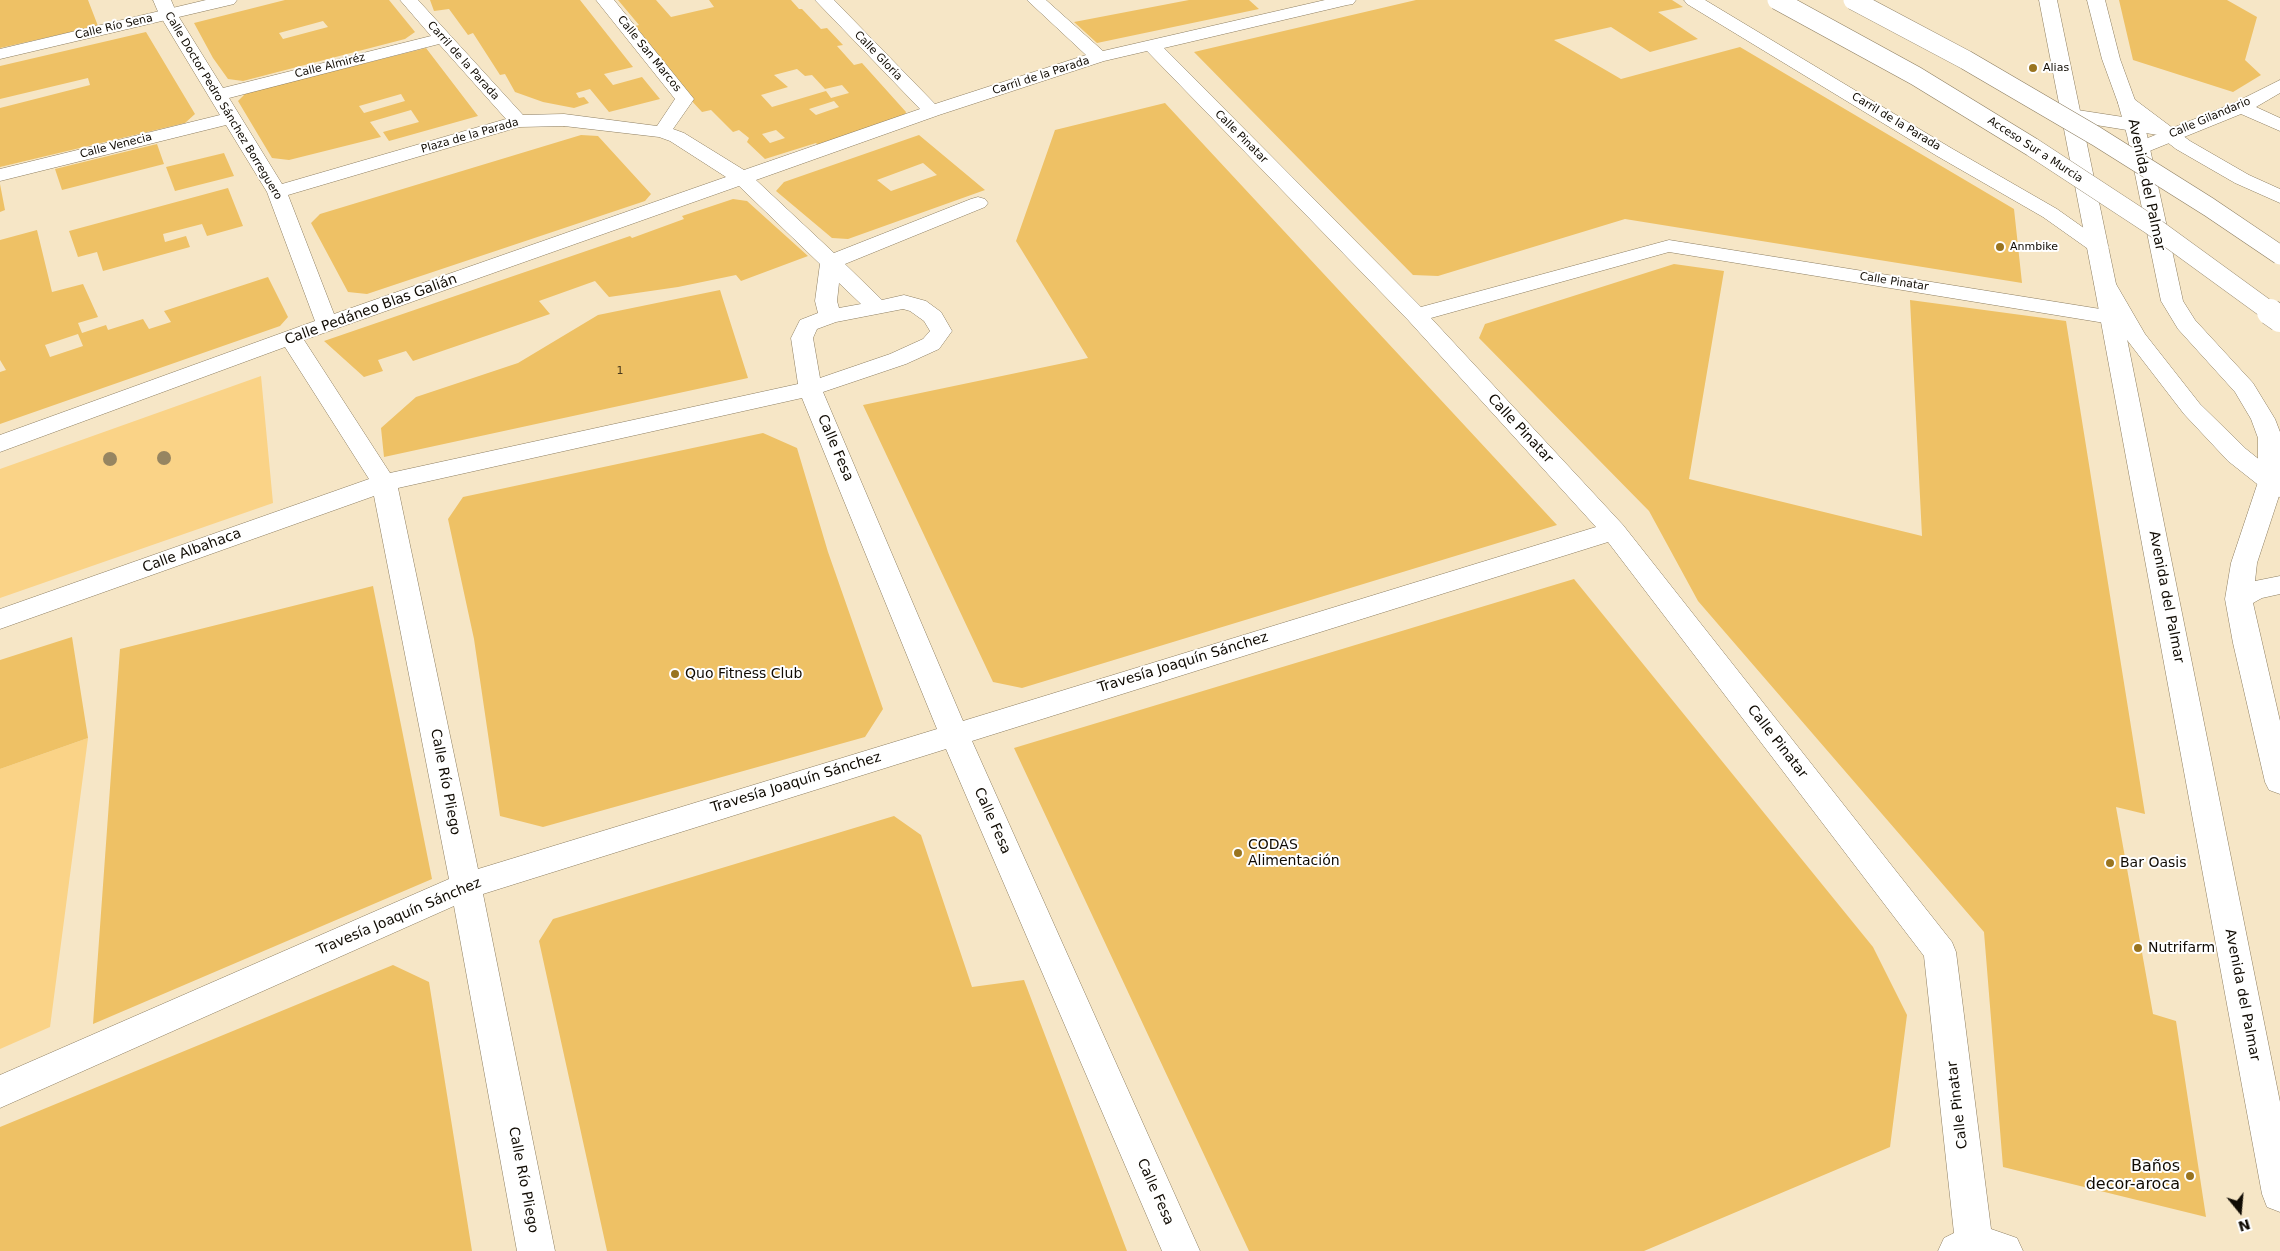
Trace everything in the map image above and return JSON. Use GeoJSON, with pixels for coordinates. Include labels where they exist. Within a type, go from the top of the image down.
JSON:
{"type":"FeatureCollection","features":[{"type":"Feature","properties":{"kind":"main road","name":"Calle Río Sena"},"geometry":{"type":"LineString","coordinates":[[0,54],[165,7],[228,0]]}},
{"type":"Feature","properties":{"kind":"main road","name":"Carril de la Parada"},"geometry":{"type":"LineString","coordinates":[[409,0],[518,122]]}},
{"type":"Feature","properties":{"kind":"main road","name":"Calle San Marcos"},"geometry":{"type":"LineString","coordinates":[[606,0],[686,99],[662,132]]}},
{"type":"Feature","properties":{"kind":"main road","name":"Calle Gloria"},"geometry":{"type":"LineString","coordinates":[[824,0],[932,111]]}},
{"type":"Feature","properties":{"kind":"main road"},"geometry":{"type":"LineString","coordinates":[[1036,0],[1099,57]]}},
{"type":"Feature","properties":{"kind":"main road","name":"Carril de la Parada"},"geometry":{"type":"LineString","coordinates":[[744,179],[932,111],[1099,57],[1347,0]]}},
{"type":"Feature","properties":{"kind":"main road","name":"Carril de la Parada"},"geometry":{"type":"LineString","coordinates":[[1693,0],[1944,152],[2050,213],[2098,246]]}},
{"type":"Feature","properties":{"kind":"main road","name":"Acceso Sur a Murcia"},"geometry":{"type":"LineString","coordinates":[[1777,0],[1916,76],[2032,147],[2151,225],[2280,319]]}},
{"type":"Feature","properties":{"kind":"main road"},"geometry":{"type":"LineString","coordinates":[[1853,0],[1966,60],[2088,131],[2209,207],[2280,255]]}},
{"type":"Feature","properties":{"kind":"main road","name":"Avenida del Palmar"},"geometry":{"type":"LineString","coordinates":[[2048,0],[2098,246],[2280,1194]]}},
{"type":"Feature","properties":{"kind":"main road","name":"Avenida del Palmar"},"geometry":{"type":"LineString","coordinates":[[2096,0],[2110,59],[2134,124],[2172,301],[2186,324],[2237,378],[2264,419],[2271,448],[2275,486],[2244,563],[2239,599],[2247,643],[2280,782]]}},
{"type":"Feature","properties":{"kind":"main road","name":"Calle Doctor Pedro Sánchez Borreguero"},"geometry":{"type":"LineString","coordinates":[[165,7],[277,192],[327,324]]}},
{"type":"Feature","properties":{"kind":"main road","name":"Calle Almiréz"},"geometry":{"type":"LineString","coordinates":[[217,95],[443,38]]}},
{"type":"Feature","properties":{"kind":"main road","name":"Calle Pinatar"},"geometry":{"type":"LineString","coordinates":[[1150,44],[1416,315],[1614,531],[1940,952],[1978,1249]]}},
{"type":"Feature","properties":{"kind":"main road","name":"Calle Gilandario"},"geometry":{"type":"LineString","coordinates":[[2140,148],[2241,107],[2280,86]]}},
{"type":"Feature","properties":{"kind":"main road"},"geometry":{"type":"LineString","coordinates":[[2127,103],[2169,136],[2220,167],[2280,198]]}},
{"type":"Feature","properties":{"kind":"main road"},"geometry":{"type":"LineString","coordinates":[[2241,107],[2280,125]]}},
{"type":"Feature","properties":{"kind":"main road"},"geometry":{"type":"LineString","coordinates":[[2072,116],[2134,124],[2169,136]]}},
{"type":"Feature","properties":{"kind":"main road","name":"Calle Venecia"},"geometry":{"type":"LineString","coordinates":[[0,175],[232,118]]}},
{"type":"Feature","properties":{"kind":"main road","name":"Plaza de la Parada"},"geometry":{"type":"LineString","coordinates":[[277,192],[518,122],[564,120],[662,132],[677,137],[744,179],[877,307]]}},
{"type":"Feature","properties":{"kind":"main road","name":"Calle Pedáneo Blas Galián"},"geometry":{"type":"LineString","coordinates":[[0,444],[327,324],[744,179]]}},
{"type":"Feature","properties":{"kind":"main road"},"geometry":{"type":"LineString","coordinates":[[830,316],[826,301],[832,262],[978,203]]}},
{"type":"Feature","properties":{"kind":"main road","name":"Calle Pinatar"},"geometry":{"type":"LineString","coordinates":[[1416,315],[1669,246],[2111,317]]}},
{"type":"Feature","properties":{"kind":"main road"},"geometry":{"type":"LineString","coordinates":[[2105,284],[2135,336],[2192,409],[2236,455],[2275,486]]}},
{"type":"Feature","properties":{"kind":"main road","name":"Calle Fesa"},"geometry":{"type":"LineString","coordinates":[[810,389],[898,359],[931,344],[941,331],[933,317],[918,306],[904,302],[830,316],[808,325],[802,338],[810,389],[954,734],[1181,1251]]}},
{"type":"Feature","properties":{"kind":"main road","name":"Calle Río Pliego"},"geometry":{"type":"LineString","coordinates":[[291,338],[384,483],[466,886],[536,1251]]}},
{"type":"Feature","properties":{"kind":"main road","name":"Calle Albahaca"},"geometry":{"type":"LineString","coordinates":[[0,619],[384,483],[810,389]]}},
{"type":"Feature","properties":{"kind":"main road","name":"Travesía Joaquín Sánchez"},"geometry":{"type":"LineString","coordinates":[[0,1092],[466,886],[1614,531]]}},
{"type":"Feature","properties":{"kind":"main road"},"geometry":{"type":"LineString","coordinates":[[2239,599],[2255,590],[2280,585]]}},
{"type":"Feature","properties":{"kind":"shaded area"},"geometry":{"type":"Polygon","coordinates":[[[261,376],[273,503],[0,598],[0,469],[261,376]]]}},
{"type":"Feature","properties":{"kind":"shaded area"},"geometry":{"type":"Polygon","coordinates":[[[88,738],[50,1027],[0,1049],[0,769],[88,738]]]}},
{"type":"Feature","properties":{"kind":"building"},"geometry":{"type":"Polygon","coordinates":[[[0,0],[88,0],[98,26],[0,48],[0,0]]]}},
{"type":"Feature","properties":{"kind":"building"},"geometry":{"type":"Polygon","coordinates":[[[285,0],[389,0],[415,32],[405,39],[243,81],[228,79],[213,58],[194,23],[285,0]],[[323,21],[279,33],[283,39],[328,27],[323,21]]]}},
{"type":"Feature","properties":{"kind":"building"},"geometry":{"type":"Polygon","coordinates":[[[430,0],[580,0],[633,67],[604,74],[613,85],[642,77],[660,99],[609,112],[590,89],[576,93],[579,98],[584,97],[589,103],[574,108],[543,102],[515,92],[505,74],[500,75],[473,33],[468,35],[449,9],[434,11],[430,0]]]}},
{"type":"Feature","properties":{"kind":"building"},"geometry":{"type":"Polygon","coordinates":[[[618,0],[656,0],[671,17],[714,7],[709,0],[791,0],[821,29],[827,28],[843,45],[837,46],[854,65],[862,63],[906,112],[904,117],[819,146],[816,143],[765,159],[747,142],[749,138],[739,130],[733,132],[711,110],[702,112],[675,83],[631,27],[639,25],[618,0]],[[797,69],[774,75],[788,87],[761,95],[772,107],[826,91],[831,98],[849,93],[842,85],[825,89],[812,75],[805,76],[797,69]],[[834,101],[809,109],[816,115],[839,107],[834,101]],[[776,130],[762,134],[770,143],[785,138],[776,130]]]}},
{"type":"Feature","properties":{"kind":"building"},"geometry":{"type":"Polygon","coordinates":[[[1189,0],[1249,0],[1259,9],[1097,43],[1074,22],[1189,0]]]}},
{"type":"Feature","properties":{"kind":"building"},"geometry":{"type":"Polygon","coordinates":[[[1416,0],[1672,0],[1683,7],[1658,12],[1698,39],[1650,52],[1611,27],[1554,40],[1621,79],[1740,47],[2014,209],[2022,283],[1625,219],[1438,276],[1413,275],[1194,52],[1416,0]]]}},
{"type":"Feature","properties":{"kind":"building"},"geometry":{"type":"Polygon","coordinates":[[[2119,0],[2227,0],[2257,17],[2245,60],[2261,75],[2233,92],[2133,60],[2119,0]]]}},
{"type":"Feature","properties":{"kind":"building"},"geometry":{"type":"Polygon","coordinates":[[[146,32],[195,114],[185,123],[0,167],[0,108],[90,85],[88,78],[0,99],[0,66],[146,32]]]}},
{"type":"Feature","properties":{"kind":"building"},"geometry":{"type":"Polygon","coordinates":[[[426,48],[478,116],[389,141],[383,132],[419,122],[411,110],[370,122],[381,137],[289,160],[272,158],[238,101],[246,93],[426,48]],[[401,94],[359,106],[364,113],[405,101],[401,94]]]}},
{"type":"Feature","properties":{"kind":"building"},"geometry":{"type":"Polygon","coordinates":[[[1165,103],[1557,525],[1022,688],[993,682],[863,405],[1088,358],[1016,241],[1055,130],[1165,103]]]}},
{"type":"Feature","properties":{"kind":"building"},"geometry":{"type":"Polygon","coordinates":[[[581,135],[598,136],[651,194],[645,201],[367,294],[348,292],[311,223],[320,214],[581,135]]]}},
{"type":"Feature","properties":{"kind":"building"},"geometry":{"type":"Polygon","coordinates":[[[919,135],[985,190],[848,239],[832,238],[776,191],[784,182],[919,135]],[[923,163],[877,180],[891,191],[937,175],[923,163]]]}},
{"type":"Feature","properties":{"kind":"building"},"geometry":{"type":"Polygon","coordinates":[[[157,144],[164,164],[62,190],[55,169],[157,144]]]}},
{"type":"Feature","properties":{"kind":"building"},"geometry":{"type":"Polygon","coordinates":[[[224,153],[234,176],[175,191],[166,167],[224,153]]]}},
{"type":"Feature","properties":{"kind":"building"},"geometry":{"type":"Polygon","coordinates":[[[0,184],[5,210],[0,212],[0,184]]]}},
{"type":"Feature","properties":{"kind":"building"},"geometry":{"type":"Polygon","coordinates":[[[228,188],[243,226],[207,236],[202,224],[163,234],[165,242],[186,236],[190,247],[103,271],[97,252],[78,257],[69,231],[228,188]]]}},
{"type":"Feature","properties":{"kind":"building"},"geometry":{"type":"Polygon","coordinates":[[[733,199],[747,201],[808,256],[741,281],[736,275],[678,287],[609,297],[595,281],[539,301],[550,314],[413,361],[406,351],[378,360],[383,371],[364,377],[324,341],[630,236],[632,238],[684,219],[682,216],[733,199]]]}},
{"type":"Feature","properties":{"kind":"building"},"geometry":{"type":"Polygon","coordinates":[[[37,230],[52,292],[83,284],[98,317],[78,323],[82,333],[106,325],[108,330],[143,319],[149,329],[171,322],[164,311],[268,277],[288,317],[280,326],[0,424],[0,372],[6,370],[0,360],[0,240],[37,230]],[[78,334],[45,345],[50,357],[83,346],[78,334]]]}},
{"type":"Feature","properties":{"kind":"building"},"geometry":{"type":"Polygon","coordinates":[[[1674,264],[1724,271],[1689,479],[1922,536],[1910,300],[2066,321],[2145,814],[2116,807],[2153,1014],[2176,1021],[2206,1217],[2003,1167],[1984,932],[1698,601],[1649,511],[1479,338],[1485,324],[1674,264]]]}},
{"type":"Feature","properties":{"kind":"building"},"geometry":{"type":"Polygon","coordinates":[[[720,290],[748,378],[384,457],[381,428],[416,397],[518,363],[598,315],[720,290]]]}},
{"type":"Feature","properties":{"kind":"building","name":"Quo Fitness Club"},"geometry":{"type":"Polygon","coordinates":[[[763,433],[797,448],[828,552],[883,709],[865,737],[543,827],[500,816],[474,639],[448,519],[463,497],[763,433]]]}},
{"type":"Feature","properties":{"kind":"building"},"geometry":{"type":"Polygon","coordinates":[[[1574,579],[1873,947],[1907,1015],[1890,1147],[1644,1251],[1249,1251],[1014,748],[1574,579]]]}},
{"type":"Feature","properties":{"kind":"building"},"geometry":{"type":"Polygon","coordinates":[[[373,586],[432,879],[93,1024],[120,649],[373,586]]]}},
{"type":"Feature","properties":{"kind":"building"},"geometry":{"type":"Polygon","coordinates":[[[72,637],[88,738],[0,769],[0,660],[72,637]]]}},
{"type":"Feature","properties":{"kind":"building"},"geometry":{"type":"Polygon","coordinates":[[[894,816],[921,835],[972,987],[1024,980],[1127,1251],[607,1251],[539,941],[553,919],[894,816]]]}},
{"type":"Feature","properties":{"kind":"building"},"geometry":{"type":"Polygon","coordinates":[[[393,965],[429,982],[472,1251],[0,1251],[0,1127],[393,965]]]}},
{"type":"Feature","properties":{"kind":"place","name":"Alias"},"geometry":{"type":"Point","coordinates":[2033,68]}},
{"type":"Feature","properties":{"kind":"place","name":"Anmbike"},"geometry":{"type":"Point","coordinates":[2000,247]}},
{"type":"Feature","properties":{"kind":"place","name":"Quo Fitness Club"},"geometry":{"type":"Point","coordinates":[675,674]}},
{"type":"Feature","properties":{"kind":"place","name":"CODAS Alimentación"},"geometry":{"type":"Point","coordinates":[1238,853]}},
{"type":"Feature","properties":{"kind":"place","name":"Bar Oasis"},"geometry":{"type":"Point","coordinates":[2110,863]}},
{"type":"Feature","properties":{"kind":"place","name":"Nutrifarm"},"geometry":{"type":"Point","coordinates":[2138,948]}},
{"type":"Feature","properties":{"kind":"place","name":"Baños decor-aroca"},"geometry":{"type":"Point","coordinates":[2190,1176]}}]}
